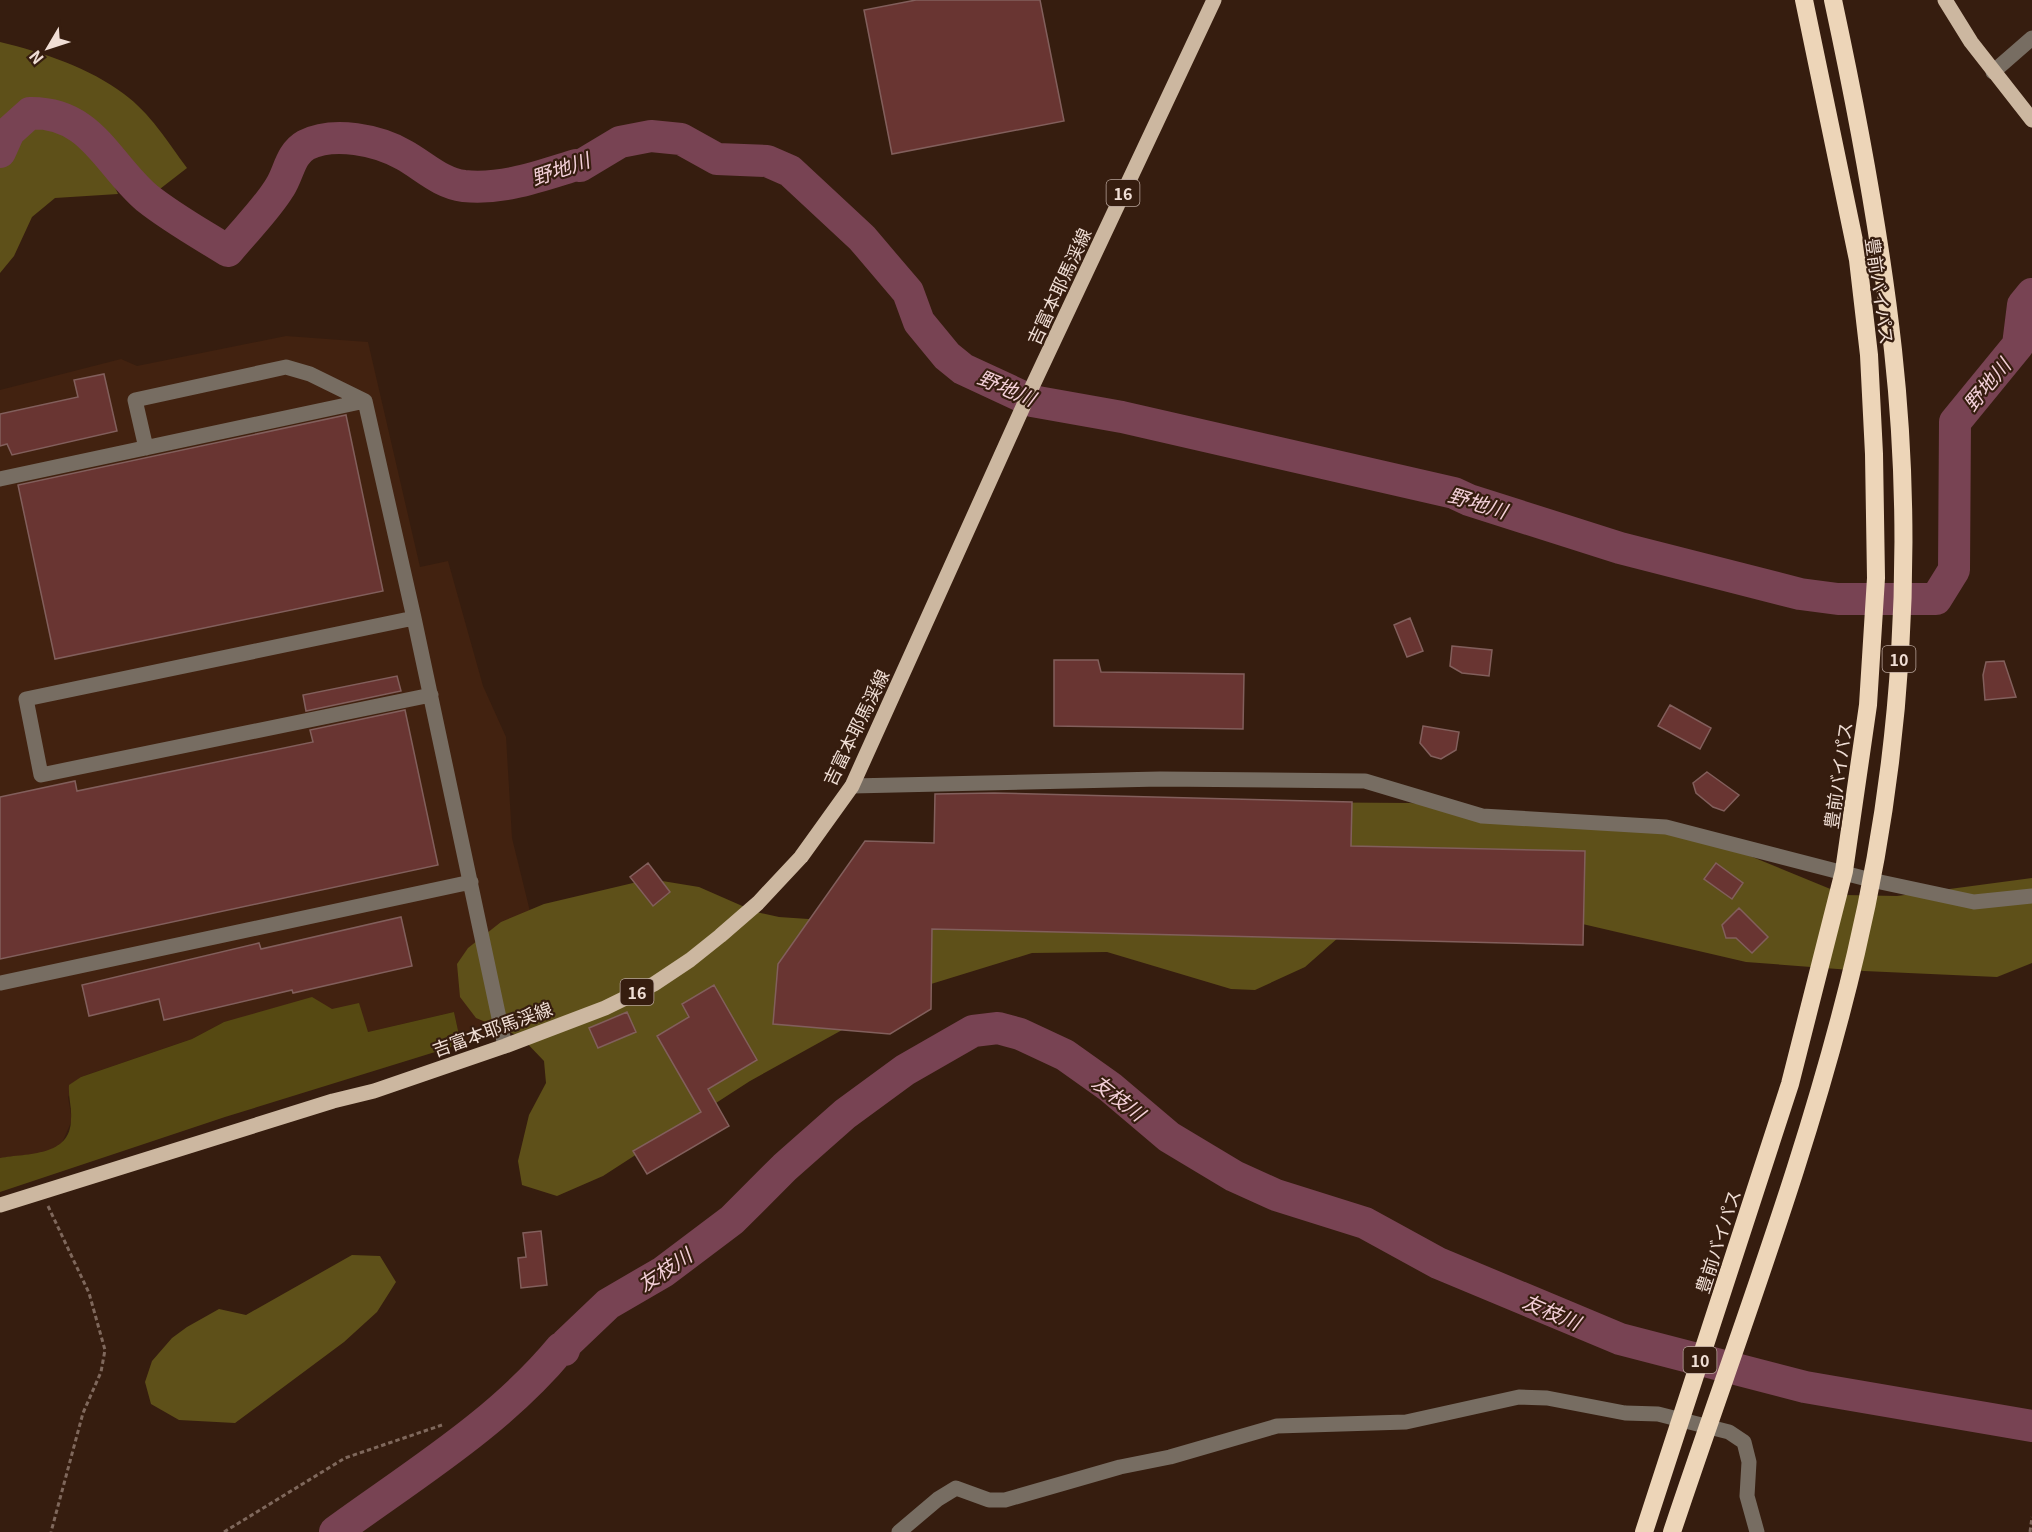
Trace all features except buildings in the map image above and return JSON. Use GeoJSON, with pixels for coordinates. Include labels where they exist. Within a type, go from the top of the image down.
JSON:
{"type":"FeatureCollection","features":[{"type":"Feature","properties":{"kind":"highway","name":"豊前バイパス"},"geometry":{"type":"LineString","coordinates":[[1644,1532],[1790,1084],[1844,872],[1868,705],[1876,578],[1874,454],[1869,355],[1858,260],[1804,0]]}},
{"type":"Feature","properties":{"kind":"highway","name":"豊前バイパス"},"geometry":{"type":"LineString","coordinates":[[1672,1532],[1751,1304],[1821,1080],[1856,955],[1871,880],[1897,706],[1902,579],[1901,449],[1894,353],[1882,257],[1857,110],[1833,0]]}},
{"type":"Feature","properties":{"kind":"main road","name":"吉富本耶馬渓線"},"geometry":{"type":"LineString","coordinates":[[0,1205],[333,1101],[374,1091],[505,1046],[605,1008],[654,984],[690,960],[758,903],[801,857],[852,786],[1032,387],[1214,0]]}},
{"type":"Feature","properties":{"kind":"main road"},"geometry":{"type":"LineString","coordinates":[[1945,0],[1993,72],[2032,120]]}},
{"type":"Feature","properties":{"kind":"street"},"geometry":{"type":"LineString","coordinates":[[1993,72],[2032,38]]}},
{"type":"Feature","properties":{"kind":"street"},"geometry":{"type":"LineString","coordinates":[[146,448],[135,400],[286,367],[310,374],[364,401]]}},
{"type":"Feature","properties":{"kind":"street"},"geometry":{"type":"LineString","coordinates":[[0,479],[364,401]]}},
{"type":"Feature","properties":{"kind":"street"},"geometry":{"type":"LineString","coordinates":[[364,401],[431,695],[505,1046]]}},
{"type":"Feature","properties":{"kind":"street"},"geometry":{"type":"LineString","coordinates":[[414,618],[26,699],[41,775],[431,695]]}},
{"type":"Feature","properties":{"kind":"street"},"geometry":{"type":"LineString","coordinates":[[852,786],[1160,779],[1365,781],[1482,816],[1666,827],[1871,880],[1974,902],[2032,896]]}},
{"type":"Feature","properties":{"kind":"street"},"geometry":{"type":"LineString","coordinates":[[1,983],[471,882]]}},
{"type":"Feature","properties":{"kind":"street"},"geometry":{"type":"LineString","coordinates":[[899,1532],[938,1499],[956,1488],[989,1500],[1005,1500],[1120,1467],[1170,1457],[1277,1426],[1406,1422],[1519,1397],[1547,1398],[1625,1413],[1658,1414],[1729,1431],[1744,1442],[1749,1462],[1747,1496],[1757,1532]]}},
{"type":"Feature","properties":{"kind":"path"},"geometry":{"type":"LineString","coordinates":[[40,1193],[72,1252],[85,1283],[105,1350],[101,1372],[83,1413],[51,1532]]}},
{"type":"Feature","properties":{"kind":"path"},"geometry":{"type":"LineString","coordinates":[[224,1532],[345,1458],[442,1425]]}},
{"type":"Feature","properties":{"kind":"path"},"geometry":{"type":"LineString","coordinates":[[2030,1532],[2032,1517]]}},
{"type":"Feature","properties":{"kind":"shaded area"},"geometry":{"type":"Polygon","coordinates":[[[0,42],[65,62],[111,85],[142,110],[187,168],[156,192],[111,179],[118,194],[55,198],[32,217],[14,256],[0,273],[0,42]]]}},
{"type":"Feature","properties":{"kind":"shaded area"},"geometry":{"type":"Polygon","coordinates":[[[286,336],[368,342],[420,567],[448,561],[483,686],[506,737],[512,838],[538,944],[532,1016],[461,1044],[454,1012],[368,1032],[332,1009],[224,1022],[192,1039],[81,1077],[68,1097],[72,1120],[62,1143],[46,1153],[0,1158],[0,390],[121,359],[137,366],[286,336]]]}},
{"type":"Feature","properties":{"kind":"shaded area"},"geometry":{"type":"Polygon","coordinates":[[[1254,802],[1410,803],[1624,823],[1728,847],[1845,895],[1897,896],[2032,878],[2032,963],[1997,977],[1864,971],[1746,962],[1561,919],[1339,937],[1305,967],[1255,990],[1231,989],[1107,952],[1032,953],[918,988],[750,1081],[603,1176],[557,1196],[522,1185],[518,1161],[529,1115],[546,1083],[544,1061],[521,1037],[476,1018],[460,997],[457,964],[468,948],[501,922],[544,904],[650,879],[699,887],[756,912],[779,917],[823,920],[1254,802]]]}},
{"type":"Feature","properties":{"kind":"shaded area"},"geometry":{"type":"Polygon","coordinates":[[[312,997],[332,1009],[359,1003],[368,1032],[454,1012],[461,1044],[225,1117],[0,1192],[0,1158],[46,1151],[56,1147],[64,1140],[69,1131],[71,1119],[69,1085],[81,1077],[192,1039],[224,1022],[312,997]]]}},
{"type":"Feature","properties":{"kind":"shaded area"},"geometry":{"type":"Polygon","coordinates":[[[352,1255],[380,1256],[396,1282],[377,1312],[344,1342],[235,1423],[179,1420],[151,1404],[145,1382],[152,1361],[172,1338],[219,1309],[246,1315],[352,1255]]]}},
{"type":"Feature","properties":{"kind":"waterway","name":"野地川"},"geometry":{"type":"LineString","coordinates":[[0,152],[9,132],[30,113],[51,115],[69,121],[84,130],[97,142],[147,198],[228,251],[274,195],[283,182],[296,153],[306,145],[317,141],[342,138],[382,145],[404,155],[447,181],[479,187],[507,184],[576,165],[580,166],[620,142],[651,136],[681,139],[717,159],[767,161],[790,171],[862,238],[908,292],[919,322],[947,356],[963,369],[1032,401],[1122,417],[1454,493],[1469,500],[1620,548],[1800,594],[1838,599],[1936,599],[1954,570],[1955,422],[2018,345],[2023,305],[2032,294]]}},
{"type":"Feature","properties":{"kind":"waterway","name":"友枝川"},"geometry":{"type":"LineString","coordinates":[[335,1532],[483,1424],[537,1375],[561,1348],[564,1350],[566,1344],[608,1304],[663,1272],[732,1220],[785,1167],[845,1114],[905,1070],[973,1031],[998,1028],[1020,1034],[1065,1055],[1110,1087],[1169,1137],[1234,1176],[1276,1195],[1365,1223],[1438,1263],[1620,1339],[1805,1387],[2032,1426]]}}]}
